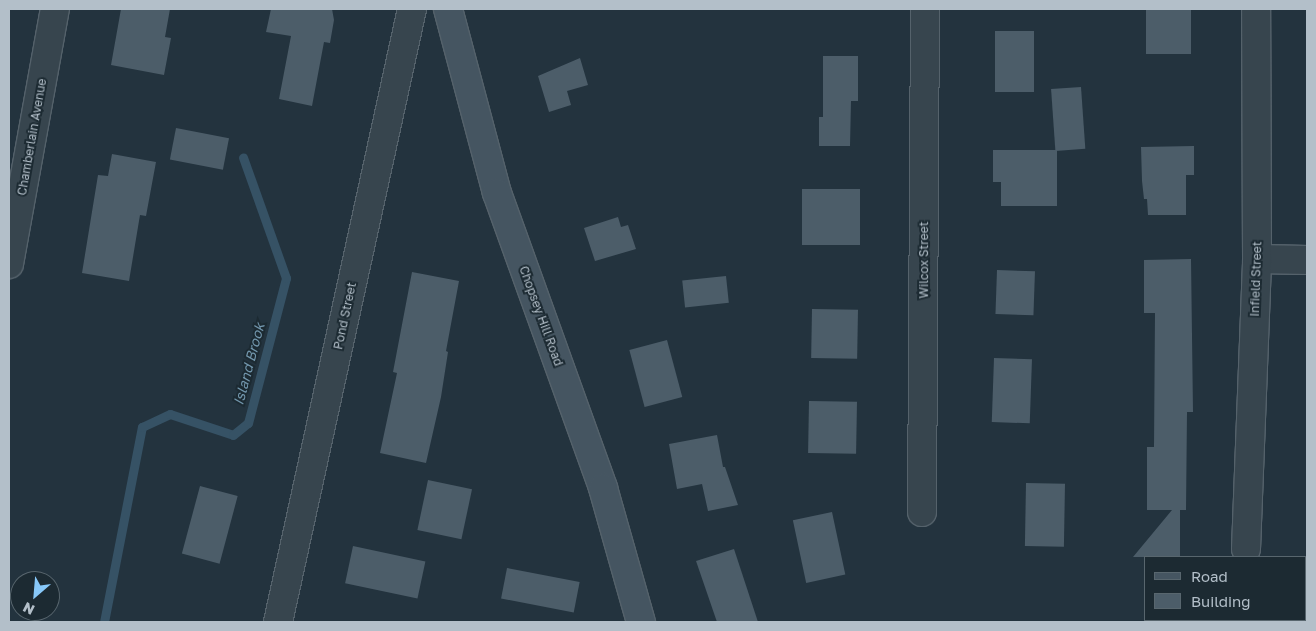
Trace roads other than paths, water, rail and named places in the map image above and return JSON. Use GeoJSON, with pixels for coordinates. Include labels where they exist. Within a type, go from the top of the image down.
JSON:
{"type":"FeatureCollection","features":[{"type":"Feature","properties":{"kind":"street","name":"Chamberlain Avenue"},"geometry":{"type":"LineString","coordinates":[[9,264],[55,9]]}},
{"type":"Feature","properties":{"kind":"street","name":"Pond Street"},"geometry":{"type":"LineString","coordinates":[[278,622],[412,9]]}},
{"type":"Feature","properties":{"kind":"street","name":"Chopsey Hill Road"},"geometry":{"type":"LineString","coordinates":[[448,9],[497,194],[603,488],[641,622]]}},
{"type":"Feature","properties":{"kind":"street","name":"Wilcox Street"},"geometry":{"type":"LineString","coordinates":[[922,512],[925,9]]}},
{"type":"Feature","properties":{"kind":"street","name":"Infield Street"},"geometry":{"type":"LineString","coordinates":[[1246,550],[1257,259],[1256,9]]}},
{"type":"Feature","properties":{"kind":"street"},"geometry":{"type":"LineString","coordinates":[[1257,259],[1307,260]]}},
{"type":"Feature","properties":{"kind":"waterway","name":"Island Brook"},"geometry":{"type":"LineString","coordinates":[[104,622],[142,427],[170,414],[233,435],[248,423],[286,278],[243,157]]}}]}
